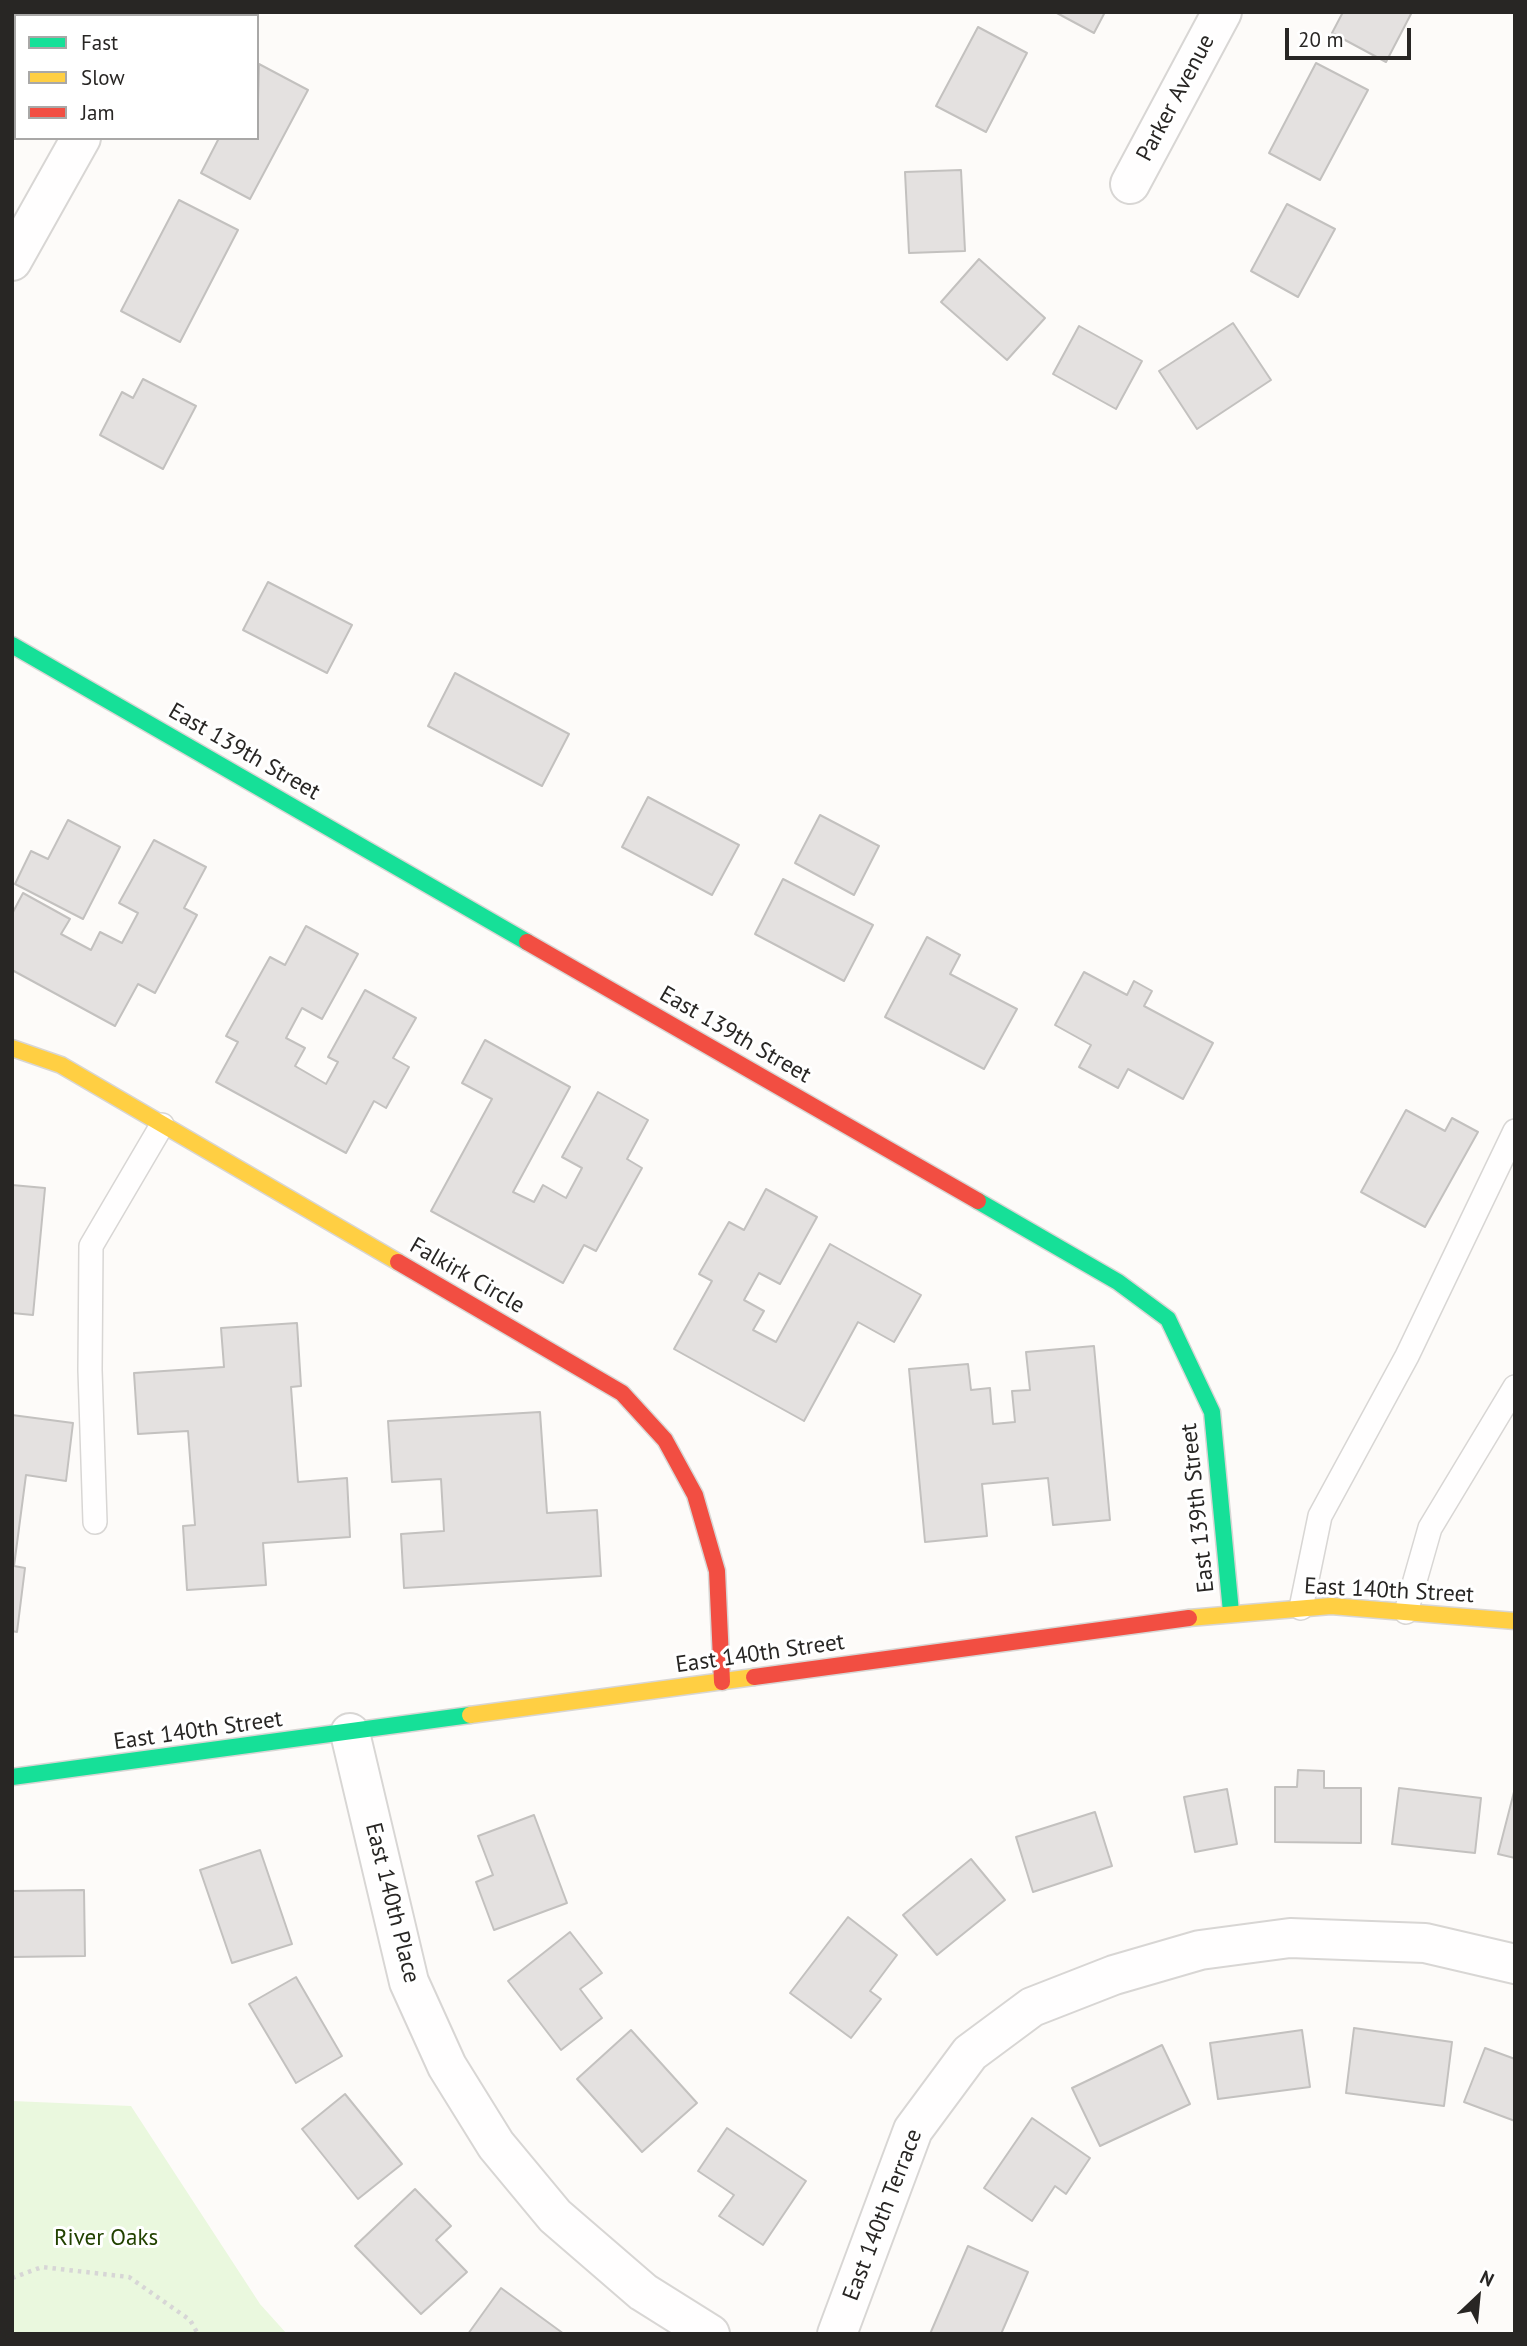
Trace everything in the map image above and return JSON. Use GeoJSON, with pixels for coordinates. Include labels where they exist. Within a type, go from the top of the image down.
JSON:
{"type":"FeatureCollection","features":[{"type":"Feature","properties":{"kind":"street","name":"Parker Avenue"},"geometry":{"type":"LineString","coordinates":[[1130,184],[1222,12]]}},
{"type":"Feature","properties":{"kind":"street"},"geometry":{"type":"LineString","coordinates":[[12,261],[80,140]]}},
{"type":"Feature","properties":{"kind":"street","name":"East 139th Street"},"geometry":{"type":"LineString","coordinates":[[12,645],[1118,1282],[1168,1319],[1212,1412],[1231,1612]]}},
{"type":"Feature","properties":{"kind":"street","name":"Falkirk Circle"},"geometry":{"type":"LineString","coordinates":[[12,1048],[61,1065],[622,1394],[665,1440],[695,1495],[716,1571],[722,1682]]}},
{"type":"Feature","properties":{"kind":"street","name":"East 140th Street"},"geometry":{"type":"LineString","coordinates":[[12,1777],[1231,1612],[1331,1606],[1515,1622]]}},
{"type":"Feature","properties":{"kind":"street","name":"East 140th Place"},"geometry":{"type":"LineString","coordinates":[[351,1732],[409,1982],[447,2066],[496,2145],[555,2216],[643,2292],[710,2334]]}},
{"type":"Feature","properties":{"kind":"street","name":"East 140th Terrace"},"geometry":{"type":"LineString","coordinates":[[837,2334],[913,2130],[970,2053],[1032,2007],[1114,1975],[1200,1950],[1290,1938],[1424,1944],[1515,1964]]}},
{"type":"Feature","properties":{"kind":"lane"},"geometry":{"type":"LineString","coordinates":[[95,1522],[90,1370],[90,1246],[162,1125]]}},
{"type":"Feature","properties":{"kind":"lane"},"geometry":{"type":"LineString","coordinates":[[1301,1608],[1320,1516],[1407,1356],[1515,1131]]}},
{"type":"Feature","properties":{"kind":"lane"},"geometry":{"type":"LineString","coordinates":[[1406,1612],[1430,1528],[1515,1387]]}},
{"type":"Feature","properties":{"kind":"path"},"geometry":{"type":"LineString","coordinates":[[12,2278],[42,2267],[129,2277],[190,2320],[198,2334]]}},
{"type":"Feature","properties":{"kind":"green space","name":"River Oaks"},"geometry":{"type":"Polygon","coordinates":[[[12,2101],[131,2106],[260,2304],[287,2334],[12,2334],[12,2101]]]}},
{"type":"Feature","properties":{"kind":"building"},"geometry":{"type":"Polygon","coordinates":[[[1055,12],[1105,12],[1094,33],[1055,12]]]}},
{"type":"Feature","properties":{"kind":"building"},"geometry":{"type":"Polygon","coordinates":[[[1343,12],[1412,12],[1386,62],[1332,33],[1343,12]]]}},
{"type":"Feature","properties":{"kind":"building"},"geometry":{"type":"Polygon","coordinates":[[[978,27],[1027,53],[986,132],[936,106],[978,27]]]}},
{"type":"Feature","properties":{"kind":"building"},"geometry":{"type":"Polygon","coordinates":[[[1316,63],[1368,90],[1320,180],[1269,153],[1316,63]]]}},
{"type":"Feature","properties":{"kind":"building"},"geometry":{"type":"Polygon","coordinates":[[[259,64],[308,90],[250,199],[201,173],[218,140],[259,140],[259,64]]]}},
{"type":"Feature","properties":{"kind":"building"},"geometry":{"type":"Polygon","coordinates":[[[961,170],[965,251],[909,253],[905,172],[961,170]]]}},
{"type":"Feature","properties":{"kind":"building"},"geometry":{"type":"Polygon","coordinates":[[[179,200],[238,230],[180,342],[121,311],[179,200]]]}},
{"type":"Feature","properties":{"kind":"building"},"geometry":{"type":"Polygon","coordinates":[[[1287,204],[1335,229],[1298,297],[1251,271],[1287,204]]]}},
{"type":"Feature","properties":{"kind":"building"},"geometry":{"type":"Polygon","coordinates":[[[979,259],[1045,318],[1007,360],[941,302],[979,259]]]}},
{"type":"Feature","properties":{"kind":"building"},"geometry":{"type":"Polygon","coordinates":[[[1233,323],[1271,380],[1197,429],[1159,371],[1233,323]]]}},
{"type":"Feature","properties":{"kind":"building"},"geometry":{"type":"Polygon","coordinates":[[[1079,326],[1142,361],[1116,409],[1053,374],[1079,326]]]}},
{"type":"Feature","properties":{"kind":"building"},"geometry":{"type":"Polygon","coordinates":[[[143,379],[196,406],[163,469],[100,435],[122,392],[133,398],[143,379]]]}},
{"type":"Feature","properties":{"kind":"building"},"geometry":{"type":"Polygon","coordinates":[[[268,582],[352,625],[327,673],[243,630],[268,582]]]}},
{"type":"Feature","properties":{"kind":"building"},"geometry":{"type":"Polygon","coordinates":[[[455,673],[569,734],[542,786],[428,726],[455,673]]]}},
{"type":"Feature","properties":{"kind":"building"},"geometry":{"type":"Polygon","coordinates":[[[648,797],[739,845],[712,895],[622,847],[648,797]]]}},
{"type":"Feature","properties":{"kind":"building"},"geometry":{"type":"Polygon","coordinates":[[[820,815],[879,846],[854,895],[795,863],[820,815]]]}},
{"type":"Feature","properties":{"kind":"building"},"geometry":{"type":"Polygon","coordinates":[[[68,820],[120,847],[83,919],[15,884],[31,851],[48,859],[68,820]]]}},
{"type":"Feature","properties":{"kind":"building"},"geometry":{"type":"Polygon","coordinates":[[[154,840],[206,867],[184,908],[197,915],[155,993],[138,984],[115,1026],[12,970],[12,914],[23,893],[70,919],[61,934],[91,950],[100,932],[122,943],[138,913],[119,903],[154,840]]]}},
{"type":"Feature","properties":{"kind":"building"},"geometry":{"type":"Polygon","coordinates":[[[783,879],[873,925],[844,981],[755,934],[783,879]]]}},
{"type":"Feature","properties":{"kind":"building"},"geometry":{"type":"Polygon","coordinates":[[[306,926],[358,954],[322,1019],[302,1008],[286,1038],[305,1048],[295,1066],[326,1084],[338,1062],[328,1057],[365,990],[416,1018],[393,1058],[409,1067],[386,1108],[374,1101],[346,1153],[216,1082],[238,1042],[226,1036],[270,957],[285,965],[306,926]]]}},
{"type":"Feature","properties":{"kind":"building"},"geometry":{"type":"Polygon","coordinates":[[[927,937],[960,955],[950,974],[1017,1009],[984,1069],[885,1017],[927,937]]]}},
{"type":"Feature","properties":{"kind":"building"},"geometry":{"type":"Polygon","coordinates":[[[1084,972],[1127,995],[1134,981],[1152,991],[1144,1006],[1213,1043],[1183,1099],[1128,1069],[1118,1088],[1079,1067],[1091,1045],[1055,1025],[1084,972]]]}},
{"type":"Feature","properties":{"kind":"building"},"geometry":{"type":"Polygon","coordinates":[[[485,1040],[570,1087],[513,1192],[534,1202],[543,1185],[566,1198],[582,1168],[562,1157],[598,1092],[648,1120],[627,1159],[642,1168],[596,1251],[584,1245],[563,1283],[431,1211],[492,1099],[462,1083],[485,1040]]]}},
{"type":"Feature","properties":{"kind":"building"},"geometry":{"type":"Polygon","coordinates":[[[1406,1110],[1445,1131],[1452,1118],[1478,1132],[1425,1227],[1361,1192],[1406,1110]]]}},
{"type":"Feature","properties":{"kind":"building"},"geometry":{"type":"Polygon","coordinates":[[[12,1185],[45,1188],[33,1315],[12,1313],[12,1185]]]}},
{"type":"Feature","properties":{"kind":"building"},"geometry":{"type":"Polygon","coordinates":[[[766,1189],[817,1217],[780,1284],[759,1273],[744,1300],[764,1311],[753,1330],[776,1342],[830,1244],[921,1295],[894,1342],[858,1322],[804,1421],[674,1349],[712,1281],[699,1274],[729,1222],[744,1230],[766,1189]]]}},
{"type":"Feature","properties":{"kind":"building"},"geometry":{"type":"Polygon","coordinates":[[[297,1323],[301,1386],[291,1387],[298,1482],[347,1478],[350,1537],[263,1543],[266,1585],[187,1590],[183,1526],[195,1525],[188,1431],[138,1434],[134,1373],[224,1367],[221,1328],[297,1323]]]}},
{"type":"Feature","properties":{"kind":"building"},"geometry":{"type":"Polygon","coordinates":[[[1094,1346],[1110,1520],[1053,1525],[1048,1478],[982,1484],[987,1536],[925,1542],[909,1369],[968,1364],[971,1390],[990,1388],[993,1424],[1015,1422],[1012,1391],[1030,1390],[1026,1352],[1094,1346]]]}},
{"type":"Feature","properties":{"kind":"building"},"geometry":{"type":"Polygon","coordinates":[[[540,1412],[547,1513],[597,1510],[601,1576],[404,1588],[401,1534],[444,1531],[441,1479],[392,1482],[388,1421],[540,1412]]]}},
{"type":"Feature","properties":{"kind":"building"},"geometry":{"type":"Polygon","coordinates":[[[12,1415],[73,1423],[66,1481],[26,1475],[14,1566],[25,1568],[17,1632],[12,1631],[12,1415]]]}},
{"type":"Feature","properties":{"kind":"building"},"geometry":{"type":"Polygon","coordinates":[[[1298,1770],[1324,1771],[1324,1788],[1361,1788],[1361,1843],[1275,1842],[1275,1787],[1297,1787],[1298,1770]]]}},
{"type":"Feature","properties":{"kind":"building"},"geometry":{"type":"Polygon","coordinates":[[[1399,1788],[1481,1798],[1475,1853],[1392,1844],[1399,1788]]]}},
{"type":"Feature","properties":{"kind":"building"},"geometry":{"type":"Polygon","coordinates":[[[1515,1788],[1515,1858],[1498,1854],[1515,1788]]]}},
{"type":"Feature","properties":{"kind":"building"},"geometry":{"type":"Polygon","coordinates":[[[1227,1789],[1237,1844],[1195,1852],[1184,1797],[1227,1789]]]}},
{"type":"Feature","properties":{"kind":"building"},"geometry":{"type":"Polygon","coordinates":[[[1095,1812],[1112,1866],[1033,1892],[1016,1837],[1095,1812]]]}},
{"type":"Feature","properties":{"kind":"building"},"geometry":{"type":"Polygon","coordinates":[[[534,1815],[567,1903],[494,1930],[476,1882],[493,1875],[478,1836],[534,1815]]]}},
{"type":"Feature","properties":{"kind":"building"},"geometry":{"type":"Polygon","coordinates":[[[260,1850],[292,1944],[232,1963],[200,1870],[260,1850]]]}},
{"type":"Feature","properties":{"kind":"building"},"geometry":{"type":"Polygon","coordinates":[[[971,1859],[1005,1900],[937,1955],[903,1915],[971,1859]]]}},
{"type":"Feature","properties":{"kind":"building"},"geometry":{"type":"Polygon","coordinates":[[[84,1890],[85,1956],[12,1957],[12,1891],[84,1890]]]}},
{"type":"Feature","properties":{"kind":"building"},"geometry":{"type":"Polygon","coordinates":[[[848,1917],[897,1955],[870,1991],[881,1999],[851,2038],[790,1993],[848,1917]]]}},
{"type":"Feature","properties":{"kind":"building"},"geometry":{"type":"Polygon","coordinates":[[[570,1932],[602,1973],[580,1989],[602,2018],[561,2050],[508,1981],[570,1932]]]}},
{"type":"Feature","properties":{"kind":"building"},"geometry":{"type":"Polygon","coordinates":[[[296,1977],[342,2056],[296,2083],[249,2004],[296,1977]]]}},
{"type":"Feature","properties":{"kind":"building"},"geometry":{"type":"Polygon","coordinates":[[[1354,2028],[1452,2042],[1444,2106],[1346,2093],[1354,2028]]]}},
{"type":"Feature","properties":{"kind":"building"},"geometry":{"type":"Polygon","coordinates":[[[631,2030],[697,2103],[642,2152],[577,2079],[631,2030]]]}},
{"type":"Feature","properties":{"kind":"building"},"geometry":{"type":"Polygon","coordinates":[[[1302,2030],[1310,2087],[1218,2099],[1210,2043],[1302,2030]]]}},
{"type":"Feature","properties":{"kind":"building"},"geometry":{"type":"Polygon","coordinates":[[[1162,2045],[1190,2104],[1100,2146],[1072,2088],[1162,2045]]]}},
{"type":"Feature","properties":{"kind":"building"},"geometry":{"type":"Polygon","coordinates":[[[1485,2048],[1515,2059],[1515,2121],[1464,2102],[1485,2048]]]}},
{"type":"Feature","properties":{"kind":"building"},"geometry":{"type":"Polygon","coordinates":[[[345,2094],[402,2164],[358,2199],[302,2129],[345,2094]]]}},
{"type":"Feature","properties":{"kind":"building"},"geometry":{"type":"Polygon","coordinates":[[[1032,2118],[1090,2158],[1066,2194],[1055,2186],[1032,2221],[984,2188],[1032,2118]]]}},
{"type":"Feature","properties":{"kind":"building"},"geometry":{"type":"Polygon","coordinates":[[[727,2128],[806,2181],[763,2245],[719,2216],[734,2195],[698,2171],[727,2128]]]}},
{"type":"Feature","properties":{"kind":"building"},"geometry":{"type":"Polygon","coordinates":[[[415,2189],[451,2226],[436,2240],[467,2272],[421,2314],[355,2246],[415,2189]]]}},
{"type":"Feature","properties":{"kind":"building"},"geometry":{"type":"Polygon","coordinates":[[[968,2246],[1028,2272],[1001,2334],[930,2334],[968,2246]]]}},
{"type":"Feature","properties":{"kind":"building"},"geometry":{"type":"Polygon","coordinates":[[[501,2288],[564,2334],[468,2334],[501,2288]]]}},
{"type":"Feature","properties":{"kind":"traffic: fast"},"geometry":{"type":"LineString","coordinates":[[12,645],[527,942]]}},
{"type":"Feature","properties":{"kind":"traffic: fast"},"geometry":{"type":"LineString","coordinates":[[978,1201],[1118,1282],[1168,1319],[1212,1412],[1231,1612]]}},
{"type":"Feature","properties":{"kind":"traffic: fast"},"geometry":{"type":"LineString","coordinates":[[12,1777],[470,1715]]}},
{"type":"Feature","properties":{"kind":"traffic: slow"},"geometry":{"type":"LineString","coordinates":[[12,1048],[61,1065],[398,1262]]}},
{"type":"Feature","properties":{"kind":"traffic: slow"},"geometry":{"type":"LineString","coordinates":[[1189,1618],[1331,1606],[1515,1621]]}},
{"type":"Feature","properties":{"kind":"traffic: slow"},"geometry":{"type":"LineString","coordinates":[[470,1715],[754,1677]]}},
{"type":"Feature","properties":{"kind":"traffic: jam"},"geometry":{"type":"LineString","coordinates":[[527,942],[978,1201]]}},
{"type":"Feature","properties":{"kind":"traffic: jam"},"geometry":{"type":"LineString","coordinates":[[398,1262],[622,1393],[665,1440],[695,1495],[717,1571],[722,1682]]}},
{"type":"Feature","properties":{"kind":"traffic: jam"},"geometry":{"type":"LineString","coordinates":[[754,1677],[1189,1618]]}}]}
